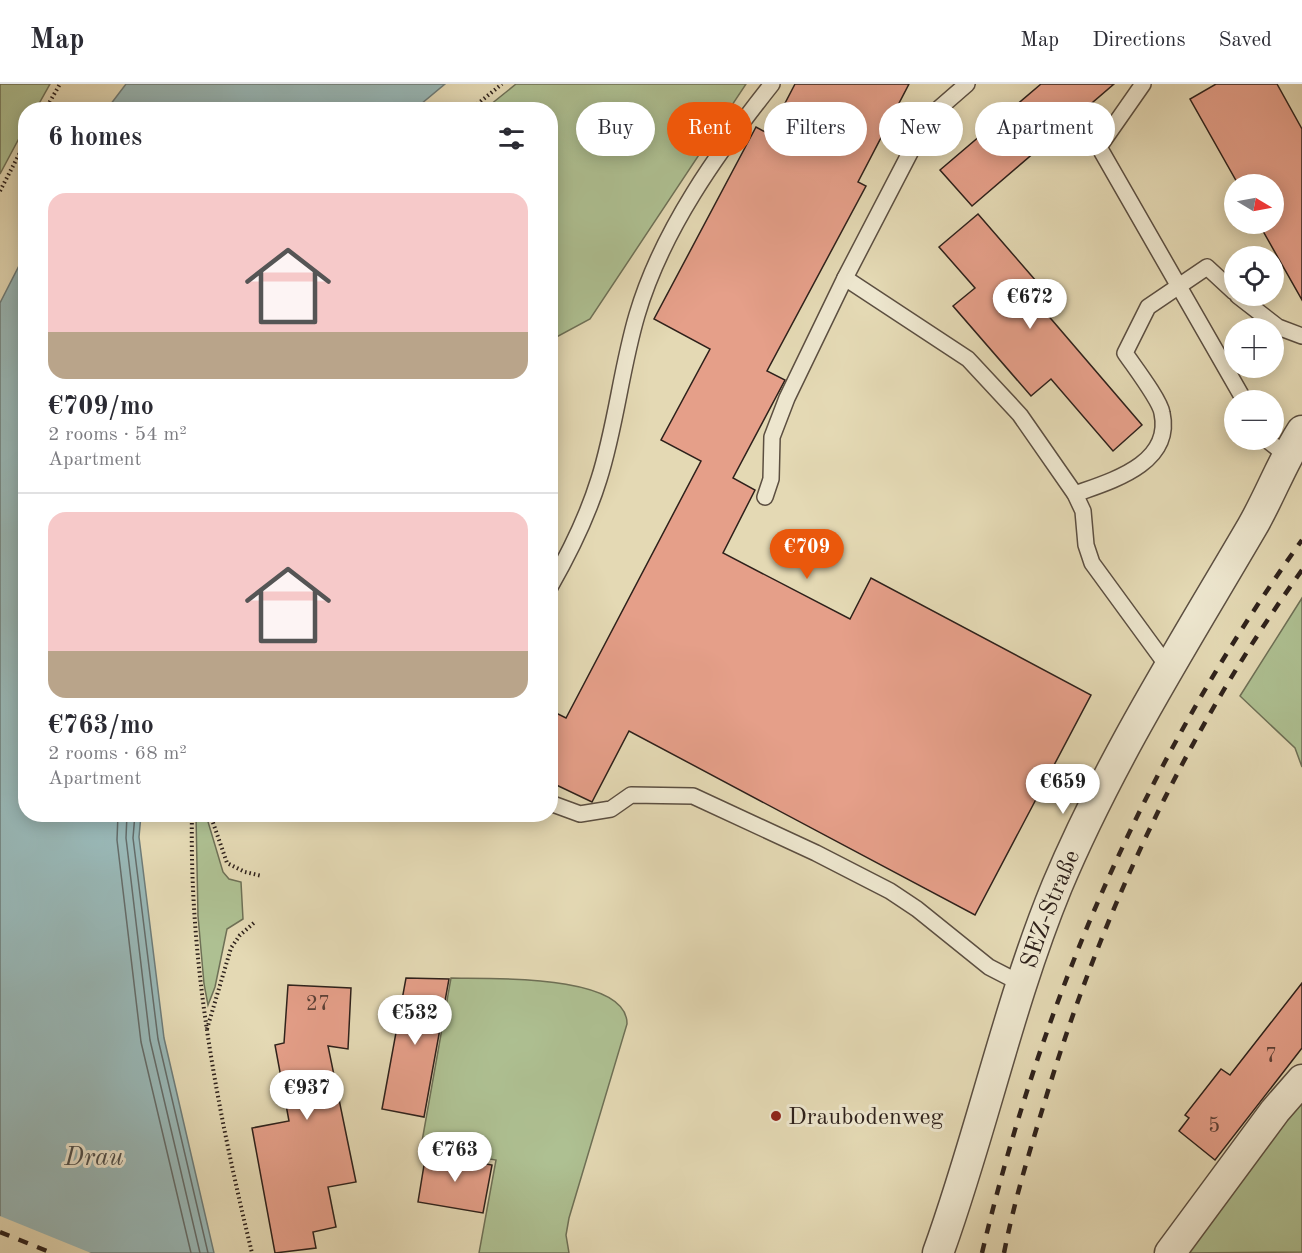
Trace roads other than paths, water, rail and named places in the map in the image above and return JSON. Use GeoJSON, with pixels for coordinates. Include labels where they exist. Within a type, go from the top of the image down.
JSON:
{"type":"FeatureCollection","features":[{"type":"Feature","properties":{"kind":"street","name":"SEZ-Straße"},"geometry":{"type":"LineString","coordinates":[[938,1253],[1022,984],[1057,887],[1103,785],[1168,667],[1253,525],[1285,442]]}},
{"type":"Feature","properties":{"kind":"street"},"geometry":{"type":"LineString","coordinates":[[1170,1253],[1275,1111],[1302,1080]]}},
{"type":"Feature","properties":{"kind":"lane"},"geometry":{"type":"LineString","coordinates":[[558,573],[572,549],[597,487],[637,314],[656,266],[698,186],[729,138],[772,84]]}},
{"type":"Feature","properties":{"kind":"lane"},"geometry":{"type":"LineString","coordinates":[[765,496],[771,479],[772,437],[787,398],[845,278],[928,118],[967,84]]}},
{"type":"Feature","properties":{"kind":"lane"},"geometry":{"type":"LineString","coordinates":[[1143,84],[1099,147],[1238,390]]}},
{"type":"Feature","properties":{"kind":"lane"},"geometry":{"type":"LineString","coordinates":[[1075,494],[1120,477],[1142,464],[1155,450],[1161,434],[1162,412],[1125,353],[1148,307],[1207,267],[1224,283]]}},
{"type":"Feature","properties":{"kind":"lane"},"geometry":{"type":"LineString","coordinates":[[845,278],[968,359],[1020,415],[1075,494],[1083,511],[1086,545],[1092,563],[1168,667]]}},
{"type":"Feature","properties":{"kind":"lane"},"geometry":{"type":"LineString","coordinates":[[1251,306],[1278,327],[1302,336]]}},
{"type":"Feature","properties":{"kind":"lane"},"geometry":{"type":"LineString","coordinates":[[558,806],[580,814],[611,809],[631,795],[693,796],[816,853],[890,891],[989,967],[1022,984]]}},
{"type":"Feature","properties":{"kind":"water"},"geometry":{"type":"Polygon","coordinates":[[[126,84],[445,84],[423,102],[112,102],[126,84]]]}},
{"type":"Feature","properties":{"kind":"water","name":"Drau"},"geometry":{"type":"Polygon","coordinates":[[[18,268],[18,822],[140,822],[139,837],[164,1038],[214,1253],[0,1253],[0,303],[18,268]]]}},
{"type":"Feature","properties":{"kind":"railway"},"geometry":{"type":"LineString","coordinates":[[982,1253],[1007,1157],[1036,1063],[1069,971],[1107,881],[1149,792],[1196,706],[1247,622],[1302,540]]}},
{"type":"Feature","properties":{"kind":"railway"},"geometry":{"type":"LineString","coordinates":[[1004,1253],[1027,1159],[1044,1104],[1092,963],[1120,894],[1184,760],[1260,632],[1302,570]]}},
{"type":"Feature","properties":{"kind":"railway"},"geometry":{"type":"LineString","coordinates":[[0,1232],[52,1253]]}},
{"type":"Feature","properties":{"kind":"place","name":"Draubodenweg"},"geometry":{"type":"Point","coordinates":[776,1116]}}]}
